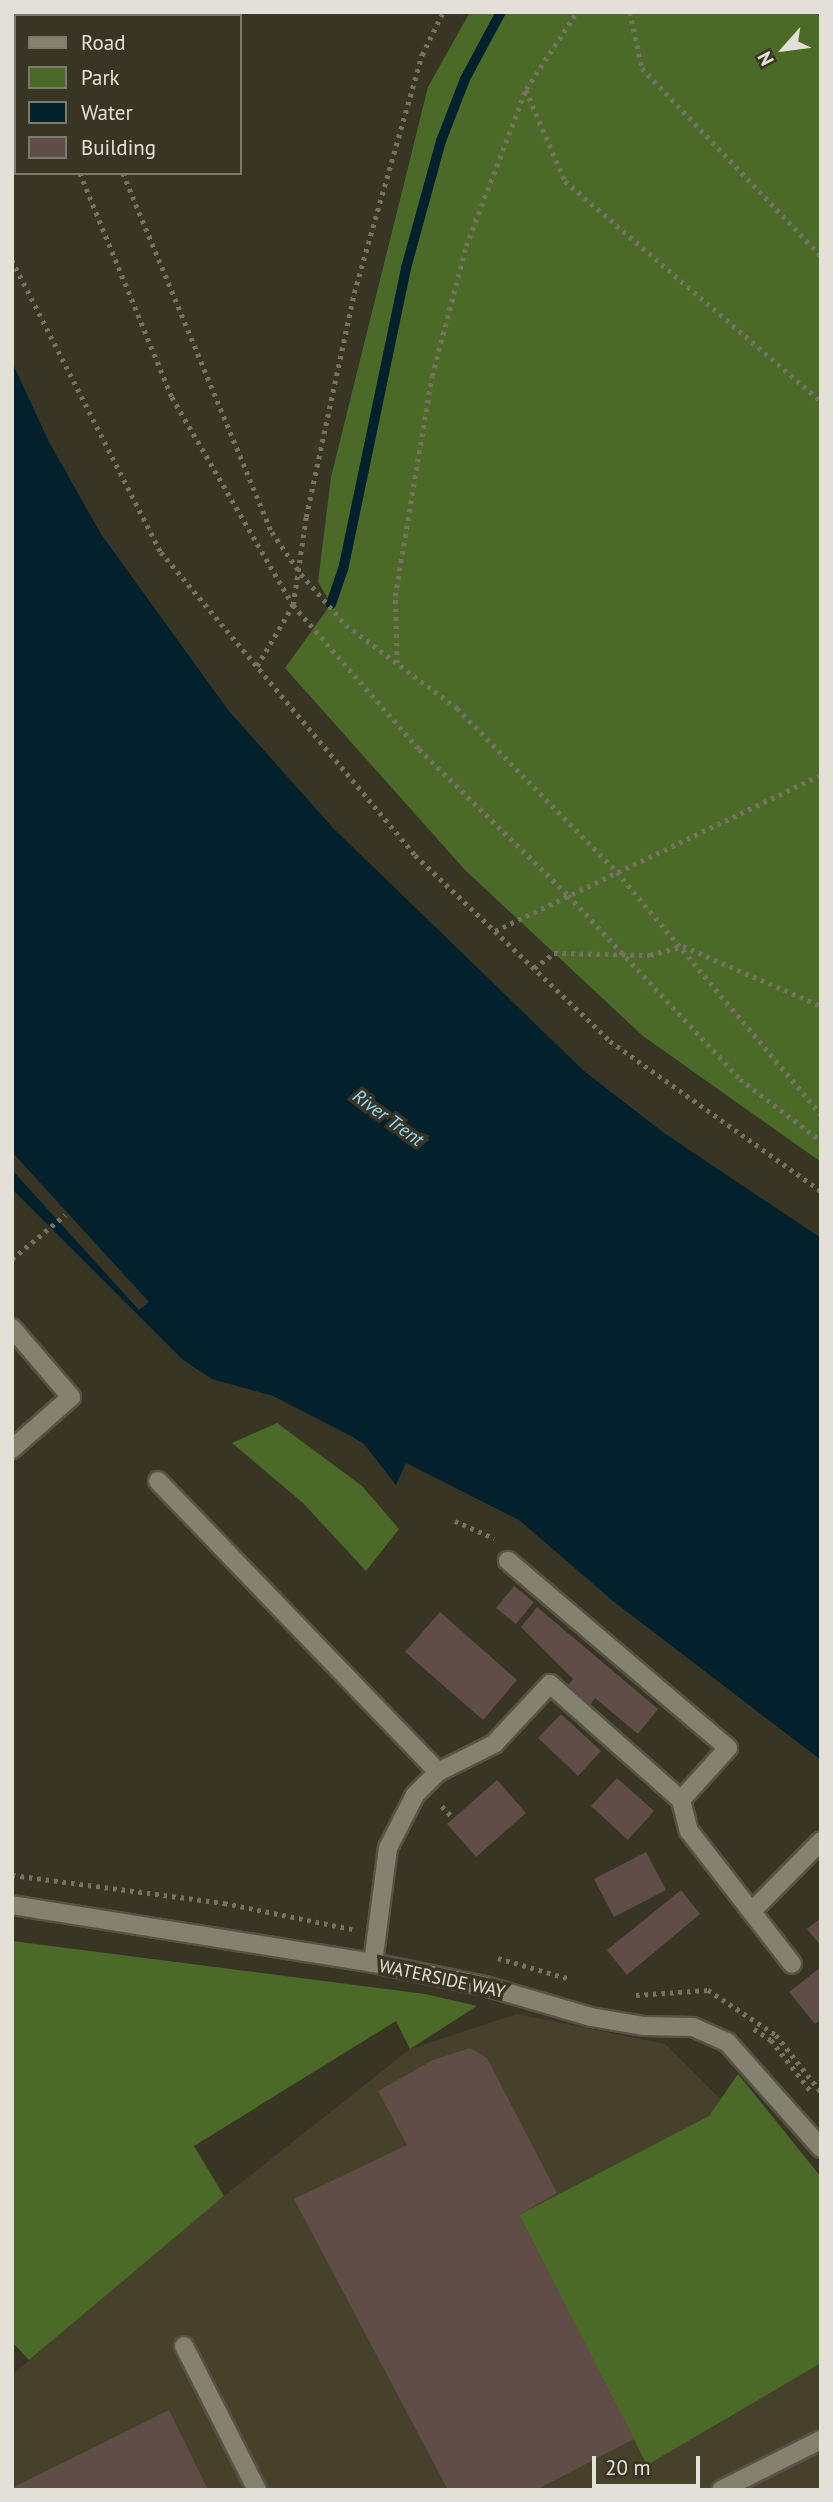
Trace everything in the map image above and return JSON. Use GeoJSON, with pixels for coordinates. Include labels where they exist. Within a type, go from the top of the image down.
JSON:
{"type":"FeatureCollection","features":[{"type":"Feature","properties":{"kind":"street"},"geometry":{"type":"LineString","coordinates":[[12,1328],[71,1396],[12,1449]]}},
{"type":"Feature","properties":{"kind":"street"},"geometry":{"type":"LineString","coordinates":[[158,1481],[438,1772]]}},
{"type":"Feature","properties":{"kind":"street"},"geometry":{"type":"LineString","coordinates":[[508,1561],[728,1748],[681,1800]]}},
{"type":"Feature","properties":{"kind":"street"},"geometry":{"type":"LineString","coordinates":[[373,1963],[388,1848],[415,1795],[438,1772],[494,1744],[550,1684],[681,1800],[690,1831],[754,1909],[792,1964]]}},
{"type":"Feature","properties":{"kind":"street"},"geometry":{"type":"LineString","coordinates":[[754,1909],[821,1841]]}},
{"type":"Feature","properties":{"kind":"street","name":"WATERSIDE WAY"},"geometry":{"type":"LineString","coordinates":[[12,1905],[98,1914],[373,1963],[485,1986],[591,2017],[643,2026],[693,2027],[727,2042],[821,2148]]}},
{"type":"Feature","properties":{"kind":"street"},"geometry":{"type":"LineString","coordinates":[[184,2346],[257,2490]]}},
{"type":"Feature","properties":{"kind":"street"},"geometry":{"type":"LineString","coordinates":[[721,2490],[821,2440]]}},
{"type":"Feature","properties":{"kind":"path"},"geometry":{"type":"LineString","coordinates":[[257,666],[293,606],[301,574],[306,517],[354,293],[422,55],[443,12]]}},
{"type":"Feature","properties":{"kind":"path"},"geometry":{"type":"LineString","coordinates":[[397,664],[395,596],[432,376],[466,246],[526,89],[577,12]]}},
{"type":"Feature","properties":{"kind":"path"},"geometry":{"type":"LineString","coordinates":[[630,12],[642,68],[821,257]]}},
{"type":"Feature","properties":{"kind":"path"},"geometry":{"type":"LineString","coordinates":[[526,89],[565,181],[821,401]]}},
{"type":"Feature","properties":{"kind":"path"},"geometry":{"type":"LineString","coordinates":[[81,175],[172,397],[293,606],[419,748],[569,895],[740,1079],[821,1141]]}},
{"type":"Feature","properties":{"kind":"path"},"geometry":{"type":"LineString","coordinates":[[124,175],[272,532],[301,574],[346,625],[457,708],[617,872],[683,946],[821,1114]]}},
{"type":"Feature","properties":{"kind":"path"},"geometry":{"type":"LineString","coordinates":[[12,260],[161,552],[415,855],[610,1041],[821,1191]]}},
{"type":"Feature","properties":{"kind":"path"},"geometry":{"type":"LineString","coordinates":[[495,931],[821,775]]}},
{"type":"Feature","properties":{"kind":"path"},"geometry":{"type":"LineString","coordinates":[[534,968],[554,953],[620,952],[650,955],[683,946],[821,1006]]}},
{"type":"Feature","properties":{"kind":"path"},"geometry":{"type":"LineString","coordinates":[[12,1259],[65,1215]]}},
{"type":"Feature","properties":{"kind":"path"},"geometry":{"type":"LineString","coordinates":[[456,1521],[498,1539]]}},
{"type":"Feature","properties":{"kind":"shaded area"},"geometry":{"type":"Polygon","coordinates":[[[517,2014],[665,2044],[821,2199],[821,2490],[12,2490],[12,2375],[165,2243],[410,2049],[517,2014]]]}},
{"type":"Feature","properties":{"kind":"green space"},"geometry":{"type":"Polygon","coordinates":[[[470,12],[821,12],[821,1162],[643,1036],[465,870],[285,668],[331,604],[318,582],[331,477],[428,87],[470,12]]]}},
{"type":"Feature","properties":{"kind":"green space"},"geometry":{"type":"Polygon","coordinates":[[[277,1423],[362,1486],[399,1529],[366,1571],[303,1503],[232,1443],[277,1423]]]}},
{"type":"Feature","properties":{"kind":"green space"},"geometry":{"type":"Polygon","coordinates":[[[12,1941],[425,1994],[477,2006],[410,2049],[396,2021],[194,2146],[224,2196],[29,2360],[12,2342],[12,1941]]]}},
{"type":"Feature","properties":{"kind":"green space"},"geometry":{"type":"Polygon","coordinates":[[[738,2074],[821,2177],[821,2363],[647,2465],[519,2215],[709,2116],[738,2074]]]}},
{"type":"Feature","properties":{"kind":"water","name":"River Trent"},"geometry":{"type":"Polygon","coordinates":[[[12,362],[49,442],[101,534],[228,710],[334,829],[584,1071],[664,1133],[821,1238],[821,1760],[613,1601],[519,1520],[406,1463],[396,1485],[364,1444],[351,1436],[273,1396],[212,1379],[183,1360],[12,1189],[12,362]]]}},
{"type":"Feature","properties":{"kind":"pier"},"geometry":{"type":"Polygon","coordinates":[[[12,1152],[149,1302],[139,1310],[12,1170],[12,1152]]]}},
{"type":"Feature","properties":{"kind":"building"},"geometry":{"type":"Polygon","coordinates":[[[514,1586],[534,1602],[516,1624],[496,1608],[514,1586]]]}},
{"type":"Feature","properties":{"kind":"building"},"geometry":{"type":"Polygon","coordinates":[[[537,1607],[658,1709],[638,1734],[595,1698],[587,1709],[564,1690],[573,1679],[521,1627],[537,1607]]]}},
{"type":"Feature","properties":{"kind":"building"},"geometry":{"type":"Polygon","coordinates":[[[440,1612],[517,1680],[483,1720],[405,1652],[440,1612]]]}},
{"type":"Feature","properties":{"kind":"building"},"geometry":{"type":"Polygon","coordinates":[[[561,1714],[601,1751],[578,1776],[538,1738],[561,1714]]]}},
{"type":"Feature","properties":{"kind":"building"},"geometry":{"type":"Polygon","coordinates":[[[617,1778],[654,1811],[628,1840],[591,1806],[617,1778]]]}},
{"type":"Feature","properties":{"kind":"building"},"geometry":{"type":"Polygon","coordinates":[[[497,1780],[526,1813],[476,1857],[447,1824],[497,1780]]]}},
{"type":"Feature","properties":{"kind":"building"},"geometry":{"type":"Polygon","coordinates":[[[646,1852],[666,1890],[614,1917],[594,1879],[646,1852]]]}},
{"type":"Feature","properties":{"kind":"building"},"geometry":{"type":"Polygon","coordinates":[[[681,1890],[700,1914],[627,1975],[607,1950],[681,1890]]]}},
{"type":"Feature","properties":{"kind":"building"},"geometry":{"type":"Polygon","coordinates":[[[821,1918],[821,1946],[807,1929],[821,1918]]]}},
{"type":"Feature","properties":{"kind":"building"},"geometry":{"type":"Polygon","coordinates":[[[821,1967],[821,2020],[815,2024],[789,1992],[821,1967]]]}},
{"type":"Feature","properties":{"kind":"building"},"geometry":{"type":"Polygon","coordinates":[[[470,2048],[487,2058],[557,2193],[519,2215],[634,2439],[536,2490],[448,2490],[294,2199],[407,2145],[378,2091],[433,2060],[470,2048]]]}},
{"type":"Feature","properties":{"kind":"building"},"geometry":{"type":"Polygon","coordinates":[[[169,2410],[208,2490],[12,2490],[12,2488],[169,2410]]]}},
{"type":"Feature","properties":{"kind":"waterway"},"geometry":{"type":"LineString","coordinates":[[331,604],[343,570],[406,268],[441,141],[465,79],[501,12]]}}]}
